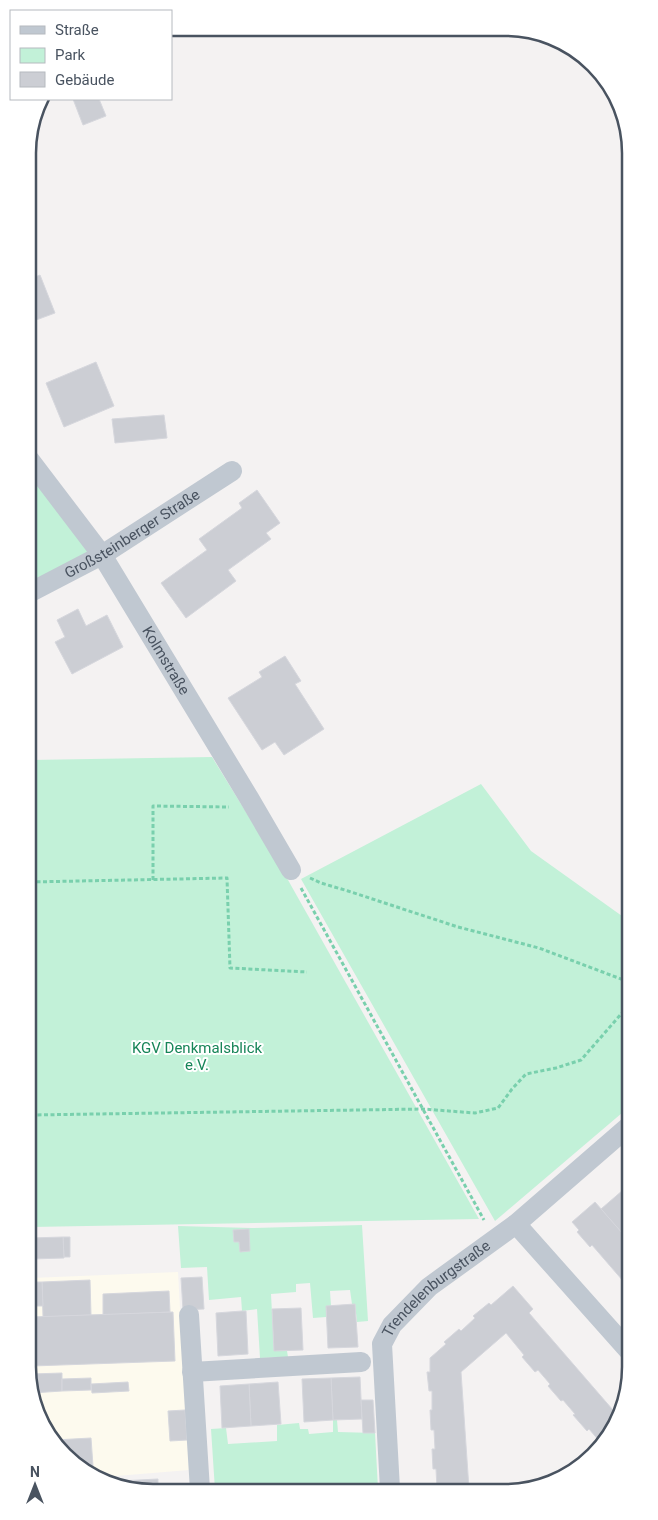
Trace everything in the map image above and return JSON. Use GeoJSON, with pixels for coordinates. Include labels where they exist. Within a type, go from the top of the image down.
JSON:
{"type":"FeatureCollection","features":[{"type":"Feature","properties":{"kind":"street","name":"Kolmstraße"},"geometry":{"type":"LineString","coordinates":[[37,469],[102,555],[291,870]]}},
{"type":"Feature","properties":{"kind":"street","name":"Großsteinberger Straße"},"geometry":{"type":"LineString","coordinates":[[37,589],[102,555],[232,471]]}},
{"type":"Feature","properties":{"kind":"street","name":"Trendelenburgstraße"},"geometry":{"type":"LineString","coordinates":[[390,1484],[382,1344],[392,1325],[429,1287],[516,1224],[621,1134]]}},
{"type":"Feature","properties":{"kind":"street"},"geometry":{"type":"LineString","coordinates":[[516,1224],[621,1342]]}},
{"type":"Feature","properties":{"kind":"street"},"geometry":{"type":"LineString","coordinates":[[189,1316],[200,1484]]}},
{"type":"Feature","properties":{"kind":"street"},"geometry":{"type":"LineString","coordinates":[[192,1372],[361,1362]]}},
{"type":"Feature","properties":{"kind":"path"},"geometry":{"type":"LineString","coordinates":[[153,880],[153,806],[232,807],[249,798]]}},
{"type":"Feature","properties":{"kind":"path"},"geometry":{"type":"LineString","coordinates":[[291,870],[320,883],[458,927],[539,948],[621,979]]}},
{"type":"Feature","properties":{"kind":"path"},"geometry":{"type":"LineString","coordinates":[[291,870],[494,1239]]}},
{"type":"Feature","properties":{"kind":"path"},"geometry":{"type":"LineString","coordinates":[[36,882],[227,878],[230,968],[306,972]]}},
{"type":"Feature","properties":{"kind":"path"},"geometry":{"type":"LineString","coordinates":[[36,1115],[423,1109],[475,1113],[498,1108],[526,1074],[556,1068],[581,1060],[621,1014]]}},
{"type":"Feature","properties":{"kind":"shaded area"},"geometry":{"type":"Polygon","coordinates":[[[178,1272],[189,1470],[112,1476],[82,1460],[60,1438],[45,1411],[37,1382],[36,1278],[178,1272]]]}},
{"type":"Feature","properties":{"kind":"green space"},"geometry":{"type":"Polygon","coordinates":[[[37,469],[102,555],[37,589],[37,469]]]}},
{"type":"Feature","properties":{"kind":"green space","name":"KGV Denkmalsblick e.V."},"geometry":{"type":"Polygon","coordinates":[[[212,757],[288,880],[479,1219],[36,1227],[36,760],[212,757]]]}},
{"type":"Feature","properties":{"kind":"green space"},"geometry":{"type":"Polygon","coordinates":[[[481,784],[531,851],[621,916],[621,1114],[495,1221],[301,879],[481,784]]]}},
{"type":"Feature","properties":{"kind":"green space"},"geometry":{"type":"Polygon","coordinates":[[[362,1225],[368,1321],[357,1322],[355,1304],[352,1304],[350,1290],[330,1291],[331,1306],[326,1306],[326,1317],[313,1318],[310,1283],[296,1284],[296,1292],[271,1294],[274,1351],[287,1351],[288,1357],[260,1358],[257,1309],[242,1311],[241,1297],[209,1300],[207,1267],[181,1268],[178,1226],[252,1228],[362,1225]]]}},
{"type":"Feature","properties":{"kind":"green space"},"geometry":{"type":"Polygon","coordinates":[[[333,1420],[337,1420],[338,1432],[375,1433],[378,1484],[215,1484],[211,1429],[226,1428],[228,1444],[277,1441],[277,1425],[299,1423],[300,1429],[308,1429],[309,1434],[333,1432],[333,1420]]]}},
{"type":"Feature","properties":{"kind":"building"},"geometry":{"type":"Polygon","coordinates":[[[73,100],[99,100],[106,116],[83,125],[73,100]]]}},
{"type":"Feature","properties":{"kind":"building"},"geometry":{"type":"Polygon","coordinates":[[[40,275],[55,313],[37,320],[37,276],[40,275]]]}},
{"type":"Feature","properties":{"kind":"building"},"geometry":{"type":"Polygon","coordinates":[[[96,362],[114,406],[64,427],[46,383],[96,362]]]}},
{"type":"Feature","properties":{"kind":"building"},"geometry":{"type":"Polygon","coordinates":[[[164,415],[167,438],[115,443],[112,419],[164,415]]]}},
{"type":"Feature","properties":{"kind":"building"},"geometry":{"type":"Polygon","coordinates":[[[257,490],[280,523],[266,533],[271,539],[228,570],[236,581],[186,618],[161,583],[207,550],[199,539],[242,508],[239,503],[257,490]]]}},
{"type":"Feature","properties":{"kind":"building"},"geometry":{"type":"Polygon","coordinates":[[[78,609],[86,626],[107,615],[123,647],[72,674],[55,642],[65,637],[57,620],[78,609]]]}},
{"type":"Feature","properties":{"kind":"building"},"geometry":{"type":"Polygon","coordinates":[[[285,656],[301,681],[295,684],[324,729],[284,755],[275,742],[262,750],[228,698],[262,677],[259,672],[285,656]]]}},
{"type":"Feature","properties":{"kind":"building"},"geometry":{"type":"Polygon","coordinates":[[[621,1192],[621,1232],[621,1232],[601,1209],[621,1192]]]}},
{"type":"Feature","properties":{"kind":"building"},"geometry":{"type":"Polygon","coordinates":[[[595,1202],[621,1232],[621,1279],[592,1245],[590,1247],[577,1232],[579,1230],[572,1222],[595,1202]]]}},
{"type":"Feature","properties":{"kind":"building"},"geometry":{"type":"Polygon","coordinates":[[[249,1229],[250,1251],[240,1252],[239,1242],[234,1242],[233,1230],[249,1229]]]}},
{"type":"Feature","properties":{"kind":"building"},"geometry":{"type":"Polygon","coordinates":[[[63,1237],[70,1237],[70,1257],[64,1257],[63,1237]]]}},
{"type":"Feature","properties":{"kind":"building"},"geometry":{"type":"Polygon","coordinates":[[[63,1237],[64,1258],[36,1259],[36,1238],[63,1237]]]}},
{"type":"Feature","properties":{"kind":"building"},"geometry":{"type":"Polygon","coordinates":[[[202,1277],[204,1309],[183,1310],[181,1278],[202,1277]]]}},
{"type":"Feature","properties":{"kind":"building"},"geometry":{"type":"Polygon","coordinates":[[[90,1280],[91,1315],[43,1317],[42,1282],[90,1280]]]}},
{"type":"Feature","properties":{"kind":"building"},"geometry":{"type":"Polygon","coordinates":[[[36,1282],[42,1282],[43,1306],[36,1306],[36,1282]]]}},
{"type":"Feature","properties":{"kind":"building"},"geometry":{"type":"Polygon","coordinates":[[[513,1286],[533,1309],[529,1313],[613,1410],[597,1438],[589,1429],[587,1431],[573,1415],[575,1414],[548,1386],[550,1384],[538,1370],[535,1372],[522,1357],[524,1355],[506,1333],[461,1372],[469,1484],[437,1484],[436,1469],[433,1469],[432,1449],[435,1449],[434,1430],[431,1430],[430,1410],[432,1410],[432,1391],[429,1391],[427,1372],[430,1372],[430,1358],[446,1344],[444,1342],[459,1329],[461,1331],[475,1318],[473,1316],[489,1303],[491,1305],[513,1286]]]}},
{"type":"Feature","properties":{"kind":"building"},"geometry":{"type":"Polygon","coordinates":[[[169,1291],[170,1312],[103,1315],[103,1294],[169,1291]]]}},
{"type":"Feature","properties":{"kind":"building"},"geometry":{"type":"Polygon","coordinates":[[[355,1304],[358,1347],[328,1348],[326,1306],[355,1304]]]}},
{"type":"Feature","properties":{"kind":"building"},"geometry":{"type":"Polygon","coordinates":[[[301,1308],[303,1350],[274,1351],[272,1309],[301,1308]]]}},
{"type":"Feature","properties":{"kind":"building"},"geometry":{"type":"Polygon","coordinates":[[[246,1311],[248,1354],[218,1356],[216,1313],[246,1311]]]}},
{"type":"Feature","properties":{"kind":"building"},"geometry":{"type":"Polygon","coordinates":[[[173,1312],[175,1361],[36,1366],[36,1317],[173,1312]]]}},
{"type":"Feature","properties":{"kind":"building"},"geometry":{"type":"Polygon","coordinates":[[[62,1373],[62,1391],[39,1393],[36,1374],[62,1373]]]}},
{"type":"Feature","properties":{"kind":"building"},"geometry":{"type":"Polygon","coordinates":[[[360,1377],[362,1419],[333,1420],[331,1378],[360,1377]]]}},
{"type":"Feature","properties":{"kind":"building"},"geometry":{"type":"Polygon","coordinates":[[[91,1378],[91,1390],[62,1391],[62,1379],[91,1378]]]}},
{"type":"Feature","properties":{"kind":"building"},"geometry":{"type":"Polygon","coordinates":[[[331,1378],[333,1420],[304,1422],[302,1379],[331,1378]]]}},
{"type":"Feature","properties":{"kind":"building"},"geometry":{"type":"Polygon","coordinates":[[[128,1382],[129,1391],[92,1393],[91,1384],[128,1382]]]}},
{"type":"Feature","properties":{"kind":"building"},"geometry":{"type":"Polygon","coordinates":[[[278,1382],[281,1424],[251,1426],[249,1384],[278,1382]]]}},
{"type":"Feature","properties":{"kind":"building"},"geometry":{"type":"Polygon","coordinates":[[[249,1384],[251,1426],[222,1428],[220,1386],[249,1384]]]}},
{"type":"Feature","properties":{"kind":"building"},"geometry":{"type":"Polygon","coordinates":[[[361,1400],[373,1400],[375,1433],[363,1433],[361,1400]]]}},
{"type":"Feature","properties":{"kind":"building"},"geometry":{"type":"Polygon","coordinates":[[[185,1410],[187,1440],[170,1441],[168,1411],[185,1410]]]}},
{"type":"Feature","properties":{"kind":"building"},"geometry":{"type":"Polygon","coordinates":[[[91,1438],[93,1466],[82,1460],[62,1440],[91,1438]]]}},
{"type":"Feature","properties":{"kind":"building"},"geometry":{"type":"Polygon","coordinates":[[[158,1479],[158,1484],[138,1483],[129,1481],[158,1479]]]}}]}
